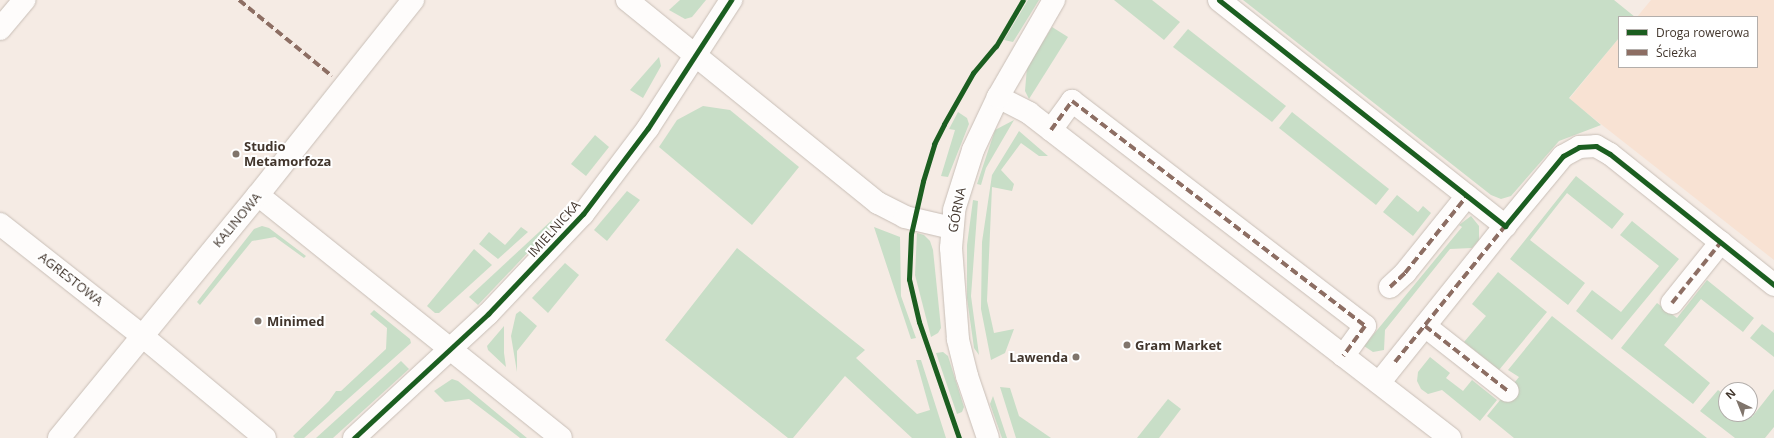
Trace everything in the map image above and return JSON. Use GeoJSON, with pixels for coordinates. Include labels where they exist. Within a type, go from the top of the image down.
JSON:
{"type":"FeatureCollection","features":[{"type":"Feature","properties":{"kind":"street"},"geometry":{"type":"LineString","coordinates":[[0,29],[24,0]]}},
{"type":"Feature","properties":{"kind":"street","name":"KALINOWA"},"geometry":{"type":"LineString","coordinates":[[59,438],[141,335],[258,195],[413,0]]}},
{"type":"Feature","properties":{"kind":"street"},"geometry":{"type":"LineString","coordinates":[[627,0],[878,203],[905,217],[930,225],[952,228]]}},
{"type":"Feature","properties":{"kind":"street","name":"IMIELNICKA"},"geometry":{"type":"LineString","coordinates":[[354,438],[532,270],[582,214],[648,128],[694,54],[732,0]]}},
{"type":"Feature","properties":{"kind":"street","name":"GÓRNA"},"geometry":{"type":"LineString","coordinates":[[988,438],[967,376],[958,339],[951,248],[952,228],[960,189],[973,150],[998,97],[1054,0]]}},
{"type":"Feature","properties":{"kind":"street"},"geometry":{"type":"LineString","coordinates":[[1219,0],[1505,226]]}},
{"type":"Feature","properties":{"kind":"street"},"geometry":{"type":"LineString","coordinates":[[998,97],[1029,113],[1450,438]]}},
{"type":"Feature","properties":{"kind":"street"},"geometry":{"type":"LineString","coordinates":[[1051,130],[1072,101],[1365,326],[1343,356]]}},
{"type":"Feature","properties":{"kind":"street"},"geometry":{"type":"LineString","coordinates":[[1380,383],[1505,226],[1563,156],[1579,147],[1596,146],[1610,154],[1774,286]]}},
{"type":"Feature","properties":{"kind":"street"},"geometry":{"type":"LineString","coordinates":[[258,195],[561,438]]}},
{"type":"Feature","properties":{"kind":"street"},"geometry":{"type":"LineString","coordinates":[[1390,287],[1405,273],[1467,196]]}},
{"type":"Feature","properties":{"kind":"street","name":"AGRESTOWA"},"geometry":{"type":"LineString","coordinates":[[0,224],[141,335],[265,438]]}},
{"type":"Feature","properties":{"kind":"street"},"geometry":{"type":"LineString","coordinates":[[1672,303],[1721,242]]}},
{"type":"Feature","properties":{"kind":"street"},"geometry":{"type":"LineString","coordinates":[[1425,326],[1508,391]]}},
{"type":"Feature","properties":{"kind":"shaded area"},"geometry":{"type":"Polygon","coordinates":[[[1651,0],[1774,0],[1774,260],[1569,99],[1618,39],[1618,68],[1758,68],[1758,16],[1638,16],[1651,0]]]}},
{"type":"Feature","properties":{"kind":"green space"},"geometry":{"type":"Polygon","coordinates":[[[680,0],[706,0],[692,17],[685,19],[669,10],[680,0]]]}},
{"type":"Feature","properties":{"kind":"green space"},"geometry":{"type":"Polygon","coordinates":[[[1028,0],[1039,0],[1013,42],[1004,40],[1028,0]]]}},
{"type":"Feature","properties":{"kind":"green space"},"geometry":{"type":"Polygon","coordinates":[[[1114,0],[1152,0],[1180,22],[1164,40],[1114,0]]]}},
{"type":"Feature","properties":{"kind":"green space"},"geometry":{"type":"Polygon","coordinates":[[[1243,0],[1614,0],[1634,16],[1618,16],[1618,39],[1569,98],[1601,125],[1559,141],[1511,196],[1501,199],[1491,195],[1243,0]]]}},
{"type":"Feature","properties":{"kind":"green space"},"geometry":{"type":"Polygon","coordinates":[[[1052,27],[1068,37],[1029,99],[1025,91],[1027,67],[1052,27]]]}},
{"type":"Feature","properties":{"kind":"green space"},"geometry":{"type":"Polygon","coordinates":[[[1188,29],[1286,106],[1272,122],[1173,47],[1188,29]]]}},
{"type":"Feature","properties":{"kind":"green space"},"geometry":{"type":"Polygon","coordinates":[[[659,57],[661,66],[643,98],[630,90],[659,57]]]}},
{"type":"Feature","properties":{"kind":"green space"},"geometry":{"type":"Polygon","coordinates":[[[703,106],[730,110],[799,167],[752,225],[659,147],[677,120],[703,106]]]}},
{"type":"Feature","properties":{"kind":"green space"},"geometry":{"type":"Polygon","coordinates":[[[958,112],[967,118],[969,124],[948,177],[941,176],[955,130],[949,129],[958,112]]]}},
{"type":"Feature","properties":{"kind":"green space"},"geometry":{"type":"Polygon","coordinates":[[[1292,112],[1389,189],[1376,205],[1279,128],[1292,112]]]}},
{"type":"Feature","properties":{"kind":"green space"},"geometry":{"type":"Polygon","coordinates":[[[1014,120],[986,168],[981,185],[977,184],[995,130],[1014,120]]]}},
{"type":"Feature","properties":{"kind":"green space"},"geometry":{"type":"Polygon","coordinates":[[[1019,131],[1048,156],[1039,156],[1021,143],[1001,170],[1014,184],[1012,191],[992,187],[987,301],[994,333],[1014,329],[1005,353],[991,360],[981,309],[982,242],[992,175],[1019,131]]]}},
{"type":"Feature","properties":{"kind":"green space"},"geometry":{"type":"Polygon","coordinates":[[[595,135],[609,147],[586,176],[571,164],[595,135]]]}},
{"type":"Feature","properties":{"kind":"green space"},"geometry":{"type":"Polygon","coordinates":[[[1576,176],[1624,214],[1612,229],[1567,193],[1530,240],[1585,283],[1568,305],[1510,259],[1576,176]]]}},
{"type":"Feature","properties":{"kind":"green space"},"geometry":{"type":"Polygon","coordinates":[[[627,191],[640,200],[607,241],[594,230],[627,191]]]}},
{"type":"Feature","properties":{"kind":"green space"},"geometry":{"type":"Polygon","coordinates":[[[1397,195],[1418,212],[1423,206],[1431,213],[1413,236],[1383,212],[1397,195]]]}},
{"type":"Feature","properties":{"kind":"green space"},"geometry":{"type":"Polygon","coordinates":[[[973,200],[978,201],[971,296],[979,355],[974,348],[967,298],[967,245],[973,200]]]}},
{"type":"Feature","properties":{"kind":"green space"},"geometry":{"type":"Polygon","coordinates":[[[1471,216],[1479,226],[1479,240],[1472,248],[1450,249],[1385,330],[1384,350],[1373,352],[1364,346],[1462,227],[1459,225],[1471,216]]]}},
{"type":"Feature","properties":{"kind":"green space"},"geometry":{"type":"Polygon","coordinates":[[[552,220],[552,227],[478,305],[469,297],[552,220]]]}},
{"type":"Feature","properties":{"kind":"green space"},"geometry":{"type":"Polygon","coordinates":[[[1632,221],[1679,259],[1612,340],[1576,311],[1592,290],[1621,312],[1659,266],[1620,235],[1632,221]]]}},
{"type":"Feature","properties":{"kind":"green space"},"geometry":{"type":"Polygon","coordinates":[[[262,226],[269,228],[306,256],[304,258],[275,237],[252,241],[200,305],[197,302],[254,229],[262,226]]]}},
{"type":"Feature","properties":{"kind":"green space"},"geometry":{"type":"Polygon","coordinates":[[[521,227],[528,232],[498,259],[479,244],[489,232],[505,245],[521,227]]]}},
{"type":"Feature","properties":{"kind":"green space"},"geometry":{"type":"Polygon","coordinates":[[[874,227],[900,237],[901,296],[916,338],[911,339],[874,227]]]}},
{"type":"Feature","properties":{"kind":"green space"},"geometry":{"type":"Polygon","coordinates":[[[917,233],[924,235],[930,241],[933,250],[941,328],[938,333],[931,337],[915,275],[917,233]]]}},
{"type":"Feature","properties":{"kind":"green space"},"geometry":{"type":"Polygon","coordinates":[[[737,248],[865,350],[856,358],[917,414],[930,410],[916,360],[921,360],[946,438],[912,438],[845,376],[793,438],[788,438],[665,340],[737,248]]]}},
{"type":"Feature","properties":{"kind":"green space"},"geometry":{"type":"Polygon","coordinates":[[[474,249],[492,265],[439,313],[435,313],[427,306],[474,249]]]}},
{"type":"Feature","properties":{"kind":"green space"},"geometry":{"type":"Polygon","coordinates":[[[565,263],[579,275],[548,313],[532,298],[565,263]]]}},
{"type":"Feature","properties":{"kind":"green space"},"geometry":{"type":"Polygon","coordinates":[[[1498,272],[1547,312],[1499,370],[1464,342],[1486,316],[1472,304],[1498,272]]]}},
{"type":"Feature","properties":{"kind":"green space"},"geometry":{"type":"Polygon","coordinates":[[[1707,280],[1754,318],[1743,332],[1701,299],[1664,345],[1710,383],[1693,404],[1621,348],[1657,303],[1677,318],[1707,280]]]}},
{"type":"Feature","properties":{"kind":"green space"},"geometry":{"type":"Polygon","coordinates":[[[374,310],[410,339],[411,343],[304,438],[295,438],[293,436],[329,401],[336,391],[341,391],[386,349],[387,328],[370,314],[374,310]]]}},
{"type":"Feature","properties":{"kind":"green space"},"geometry":{"type":"Polygon","coordinates":[[[520,311],[537,326],[517,351],[517,372],[511,336],[516,314],[520,311]]]}},
{"type":"Feature","properties":{"kind":"green space"},"geometry":{"type":"Polygon","coordinates":[[[1552,316],[1707,438],[1514,438],[1487,416],[1519,377],[1508,370],[1552,316]]]}},
{"type":"Feature","properties":{"kind":"green space"},"geometry":{"type":"Polygon","coordinates":[[[1762,324],[1774,333],[1774,357],[1750,338],[1762,324]]]}},
{"type":"Feature","properties":{"kind":"green space"},"geometry":{"type":"Polygon","coordinates":[[[504,326],[504,353],[506,367],[488,350],[487,346],[504,326]]]}},
{"type":"Feature","properties":{"kind":"green space"},"geometry":{"type":"Polygon","coordinates":[[[943,352],[948,356],[964,407],[962,412],[957,414],[936,353],[943,352]]]}},
{"type":"Feature","properties":{"kind":"green space"},"geometry":{"type":"Polygon","coordinates":[[[1430,357],[1450,373],[1446,378],[1463,391],[1472,380],[1497,400],[1480,421],[1442,390],[1428,394],[1421,389],[1417,381],[1418,372],[1430,357]]]}},
{"type":"Feature","properties":{"kind":"green space"},"geometry":{"type":"Polygon","coordinates":[[[401,361],[409,369],[333,438],[316,438],[401,361]]]}},
{"type":"Feature","properties":{"kind":"green space"},"geometry":{"type":"Polygon","coordinates":[[[452,379],[458,381],[527,438],[520,438],[469,399],[445,402],[434,391],[452,379]]]}},
{"type":"Feature","properties":{"kind":"green space"},"geometry":{"type":"Polygon","coordinates":[[[1000,387],[1010,388],[1019,416],[1051,438],[1016,438],[1000,387]]]}},
{"type":"Feature","properties":{"kind":"green space"},"geometry":{"type":"Polygon","coordinates":[[[1774,389],[1774,427],[1765,438],[1735,438],[1700,411],[1718,390],[1718,422],[1758,422],[1758,409],[1774,389]]]}},
{"type":"Feature","properties":{"kind":"green space"},"geometry":{"type":"Polygon","coordinates":[[[993,396],[1007,438],[1002,438],[990,404],[993,396]]]}},
{"type":"Feature","properties":{"kind":"green space"},"geometry":{"type":"Polygon","coordinates":[[[1168,399],[1181,409],[1159,438],[1137,438],[1168,399]]]}},
{"type":"Feature","properties":{"kind":"marked path"},"geometry":{"type":"LineString","coordinates":[[239,0],[332,76]]}},
{"type":"Feature","properties":{"kind":"marked path"},"geometry":{"type":"LineString","coordinates":[[1051,130],[1072,101],[1365,326],[1343,356]]}},
{"type":"Feature","properties":{"kind":"marked path"},"geometry":{"type":"LineString","coordinates":[[1390,287],[1405,273],[1467,196]]}},
{"type":"Feature","properties":{"kind":"marked path"},"geometry":{"type":"LineString","coordinates":[[1395,362],[1505,226]]}},
{"type":"Feature","properties":{"kind":"marked path"},"geometry":{"type":"LineString","coordinates":[[1672,303],[1721,242]]}},
{"type":"Feature","properties":{"kind":"marked path"},"geometry":{"type":"LineString","coordinates":[[1425,326],[1508,391]]}},
{"type":"Feature","properties":{"kind":"cycle path"},"geometry":{"type":"LineString","coordinates":[[354,438],[488,314],[583,214],[648,128],[731,0]]}},
{"type":"Feature","properties":{"kind":"cycle path"},"geometry":{"type":"LineString","coordinates":[[959,438],[919,322],[909,279],[911,234],[923,181],[934,144],[973,73],[996,46],[1023,0]]}},
{"type":"Feature","properties":{"kind":"cycle path"},"geometry":{"type":"LineString","coordinates":[[1219,0],[1505,226],[1563,156],[1579,147],[1596,146],[1610,154],[1774,285]]}},
{"type":"Feature","properties":{"kind":"place","name":"Studio Metamorfoza"},"geometry":{"type":"Point","coordinates":[236,154]}},
{"type":"Feature","properties":{"kind":"place","name":"Minimed"},"geometry":{"type":"Point","coordinates":[258,321]}},
{"type":"Feature","properties":{"kind":"place","name":"Gram Market"},"geometry":{"type":"Point","coordinates":[1127,345]}},
{"type":"Feature","properties":{"kind":"place","name":"Lawenda"},"geometry":{"type":"Point","coordinates":[1076,357]}}]}
